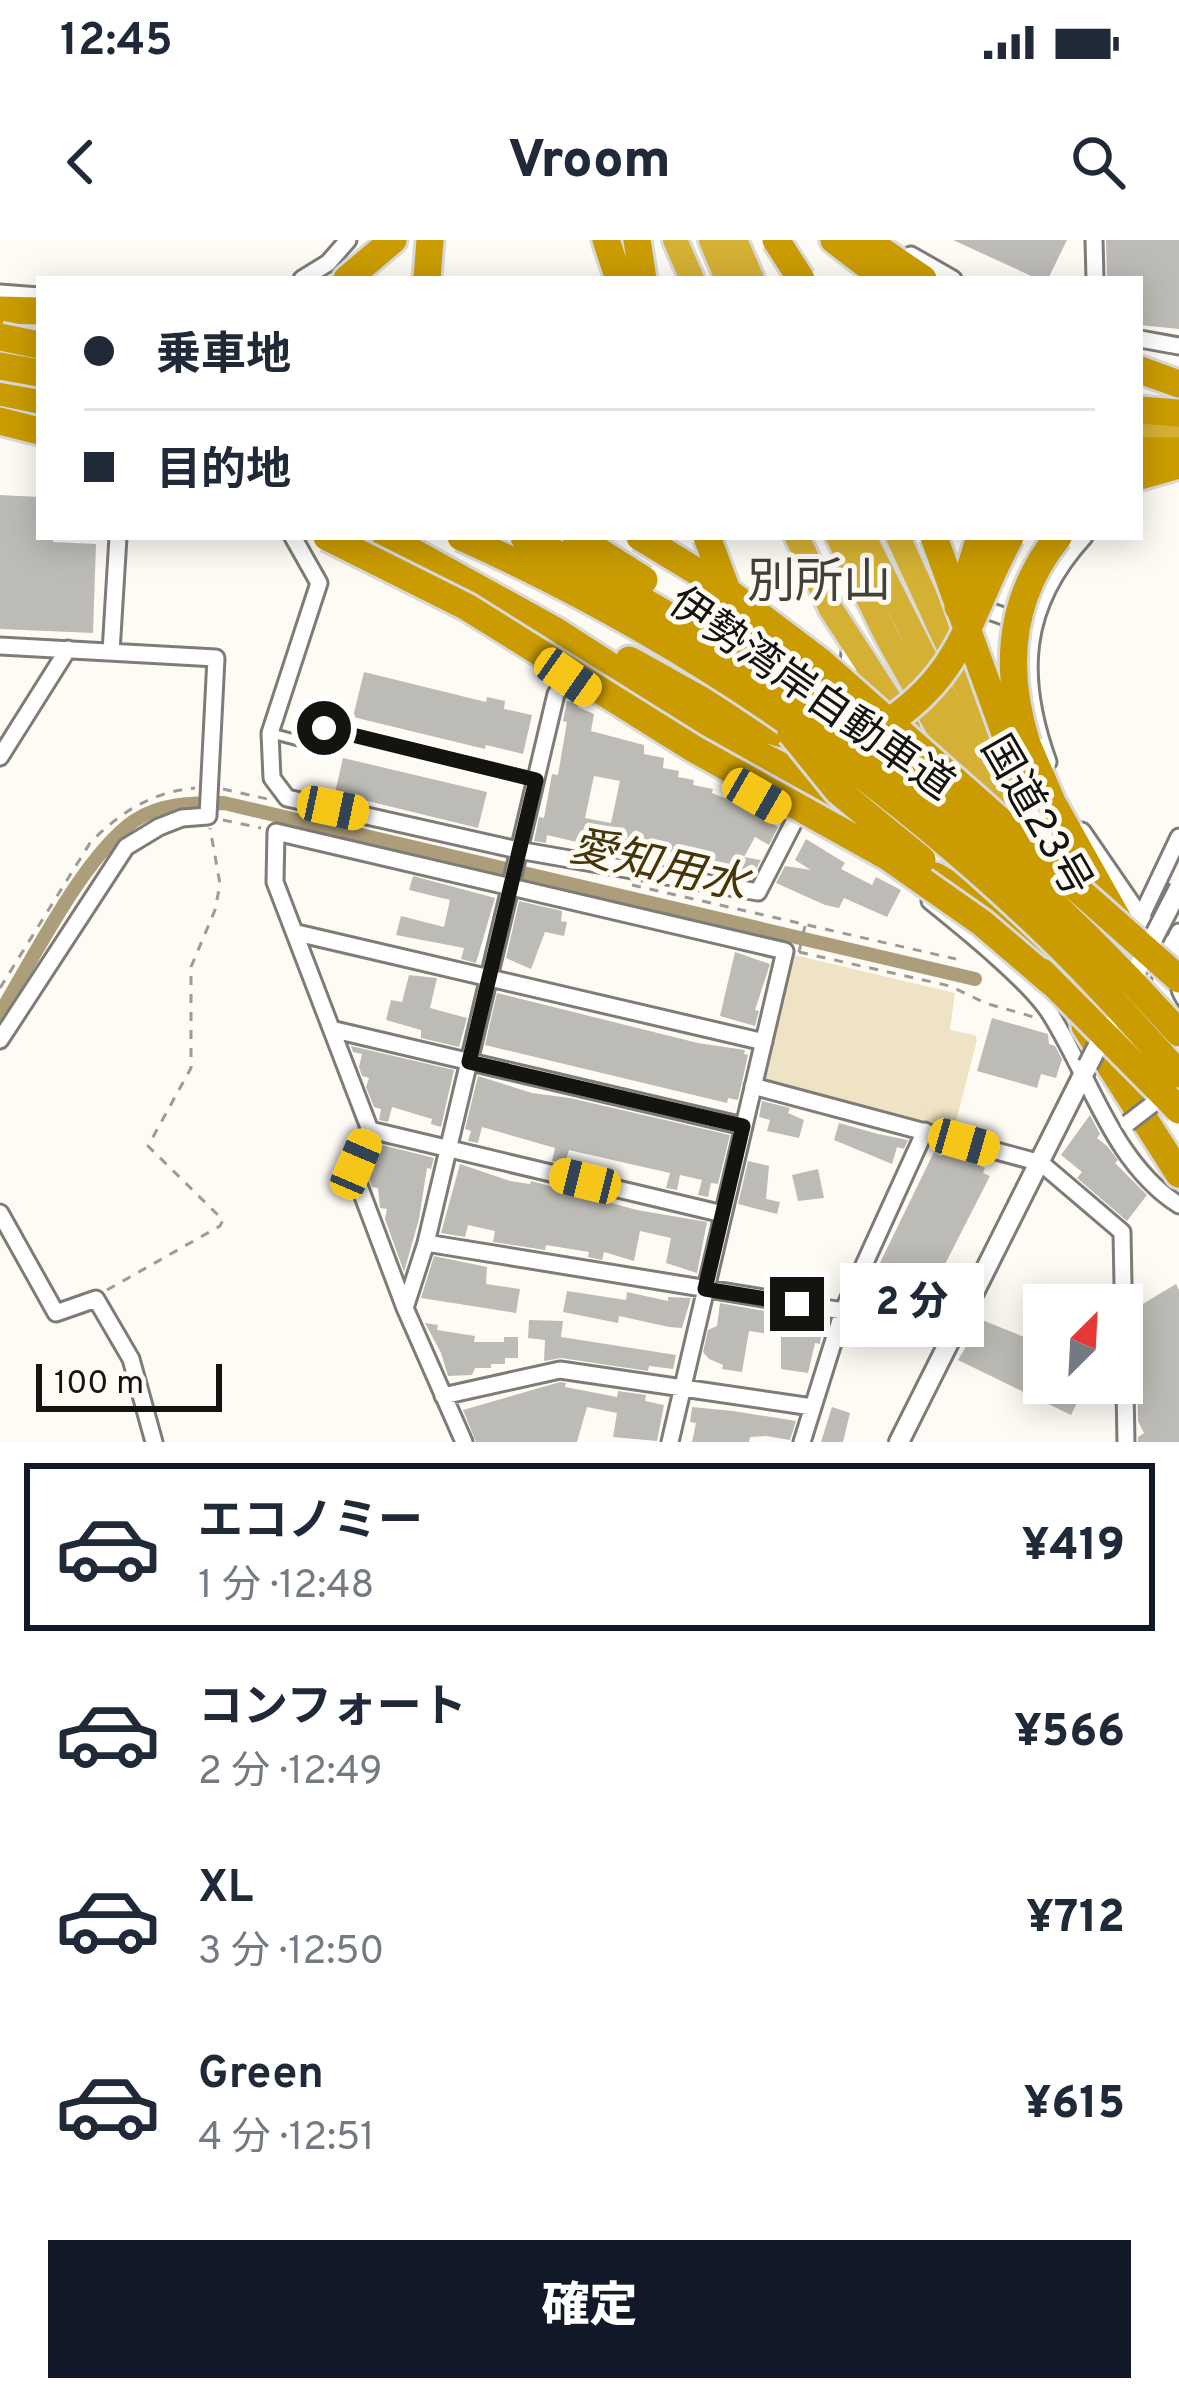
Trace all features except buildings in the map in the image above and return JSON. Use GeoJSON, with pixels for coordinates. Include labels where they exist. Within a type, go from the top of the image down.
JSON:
{"type":"FeatureCollection","features":[{"type":"Feature","properties":{"kind":"highway"},"geometry":{"type":"LineString","coordinates":[[350,276],[390,240]]}},
{"type":"Feature","properties":{"kind":"highway"},"geometry":{"type":"LineString","coordinates":[[381,276],[390,240]]}},
{"type":"Feature","properties":{"kind":"highway"},"geometry":{"type":"LineString","coordinates":[[428,276],[430,240]]}},
{"type":"Feature","properties":{"kind":"highway"},"geometry":{"type":"LineString","coordinates":[[606,240],[618,276]]}},
{"type":"Feature","properties":{"kind":"highway"},"geometry":{"type":"LineString","coordinates":[[637,240],[643,276]]}},
{"type":"Feature","properties":{"kind":"highway"},"geometry":{"type":"LineString","coordinates":[[675,240],[691,276]]}},
{"type":"Feature","properties":{"kind":"highway"},"geometry":{"type":"LineString","coordinates":[[711,240],[726,276]]}},
{"type":"Feature","properties":{"kind":"highway"},"geometry":{"type":"LineString","coordinates":[[735,240],[751,276]]}},
{"type":"Feature","properties":{"kind":"highway"},"geometry":{"type":"LineString","coordinates":[[777,240],[795,276]]}},
{"type":"Feature","properties":{"kind":"highway"},"geometry":{"type":"LineString","coordinates":[[834,240],[881,276]]}},
{"type":"Feature","properties":{"kind":"highway"},"geometry":{"type":"LineString","coordinates":[[866,240],[919,276]]}},
{"type":"Feature","properties":{"kind":"highway"},"geometry":{"type":"LineString","coordinates":[[0,310],[36,311]]}},
{"type":"Feature","properties":{"kind":"highway"},"geometry":{"type":"LineString","coordinates":[[0,336],[36,340]]}},
{"type":"Feature","properties":{"kind":"highway"},"geometry":{"type":"LineString","coordinates":[[0,367],[36,369]]}},
{"type":"Feature","properties":{"kind":"highway"},"geometry":{"type":"LineString","coordinates":[[1143,371],[1179,384]]}},
{"type":"Feature","properties":{"kind":"highway"},"geometry":{"type":"LineString","coordinates":[[0,392],[36,399]]}},
{"type":"Feature","properties":{"kind":"highway"},"geometry":{"type":"LineString","coordinates":[[1143,398],[1179,401]]}},
{"type":"Feature","properties":{"kind":"highway"},"geometry":{"type":"LineString","coordinates":[[1143,410],[1179,413]]}},
{"type":"Feature","properties":{"kind":"highway"},"geometry":{"type":"LineString","coordinates":[[1143,431],[1179,433]]}},
{"type":"Feature","properties":{"kind":"highway"},"geometry":{"type":"LineString","coordinates":[[1143,451],[1179,451]]}},
{"type":"Feature","properties":{"kind":"highway"},"geometry":{"type":"LineString","coordinates":[[1143,475],[1179,465]]}},
{"type":"Feature","properties":{"kind":"highway"},"geometry":{"type":"LineString","coordinates":[[333,540],[466,607],[694,749],[888,857],[982,923],[1052,982]]}},
{"type":"Feature","properties":{"kind":"highway"},"geometry":{"type":"LineString","coordinates":[[392,540],[556,631],[707,728],[803,777],[950,887],[990,908],[1056,981],[1179,1174]]}},
{"type":"Feature","properties":{"kind":"highway"},"geometry":{"type":"LineString","coordinates":[[394,540],[735,715],[781,733],[824,738],[860,735],[927,692],[968,633],[1009,540]]}},
{"type":"Feature","properties":{"kind":"highway","name":"伊勢湾岸自動車道"},"geometry":{"type":"LineString","coordinates":[[467,540],[651,634],[805,733],[876,785],[1051,938],[1179,1081]]}},
{"type":"Feature","properties":{"kind":"highway","name":"伊勢湾岸自動車道"},"geometry":{"type":"LineString","coordinates":[[530,540],[729,649],[894,764],[1038,888],[1179,1033]]}},
{"type":"Feature","properties":{"kind":"highway"},"geometry":{"type":"LineString","coordinates":[[581,540],[829,705],[894,764]]}},
{"type":"Feature","properties":{"kind":"highway"},"geometry":{"type":"LineString","coordinates":[[645,540],[787,634],[1179,979]]}},
{"type":"Feature","properties":{"kind":"highway"},"geometry":{"type":"LineString","coordinates":[[707,540],[769,698],[802,750],[856,807],[966,896],[1179,1110]]}},
{"type":"Feature","properties":{"kind":"highway"},"geometry":{"type":"LineString","coordinates":[[798,540],[831,609],[915,739],[1016,868]]}},
{"type":"Feature","properties":{"kind":"highway","name":"国道23号"},"geometry":{"type":"LineString","coordinates":[[839,540],[887,637],[1016,868],[1179,1127]]}},
{"type":"Feature","properties":{"kind":"highway","name":"国道23号"},"geometry":{"type":"LineString","coordinates":[[866,540],[973,753],[1179,1081]]}},
{"type":"Feature","properties":{"kind":"highway"},"geometry":{"type":"LineString","coordinates":[[899,540],[1071,908]]}},
{"type":"Feature","properties":{"kind":"highway"},"geometry":{"type":"LineString","coordinates":[[935,540],[1031,799],[1060,848],[1136,948],[1179,995]]}},
{"type":"Feature","properties":{"kind":"highway"},"geometry":{"type":"LineString","coordinates":[[877,723],[931,664],[950,628],[979,540]]}},
{"type":"Feature","properties":{"kind":"highway"},"geometry":{"type":"LineString","coordinates":[[1056,540],[1036,569],[1018,613],[1012,653],[1015,697],[1027,744],[1052,802],[1136,948]]}},
{"type":"Feature","properties":{"kind":"street"},"geometry":{"type":"LineString","coordinates":[[307,276],[348,240]]}},
{"type":"Feature","properties":{"kind":"street"},"geometry":{"type":"LineString","coordinates":[[889,240],[947,276]]}},
{"type":"Feature","properties":{"kind":"street"},"geometry":{"type":"LineString","coordinates":[[1094,240],[1095,276]]}},
{"type":"Feature","properties":{"kind":"street"},"geometry":{"type":"LineString","coordinates":[[0,293],[36,296]]}},
{"type":"Feature","properties":{"kind":"street"},"geometry":{"type":"LineString","coordinates":[[1143,340],[1179,346]]}},
{"type":"Feature","properties":{"kind":"street"},"geometry":{"type":"LineString","coordinates":[[111,652],[118,540]]}},
{"type":"Feature","properties":{"kind":"street"},"geometry":{"type":"LineString","coordinates":[[295,540],[319,583],[270,733],[272,778],[287,798],[518,850],[758,892],[797,816]]}},
{"type":"Feature","properties":{"kind":"street"},"geometry":{"type":"LineString","coordinates":[[320,540],[410,584],[568,677],[640,728],[896,873],[997,960],[1053,1018],[1121,1128],[1148,1182],[1179,1205]]}},
{"type":"Feature","properties":{"kind":"street"},"geometry":{"type":"LineString","coordinates":[[1082,540],[1053,577],[1032,626],[1029,692],[1036,729],[1081,829],[1174,956]]}},
{"type":"Feature","properties":{"kind":"street"},"geometry":{"type":"LineString","coordinates":[[924,590],[1032,626]]}},
{"type":"Feature","properties":{"kind":"street"},"geometry":{"type":"LineString","coordinates":[[845,704],[851,642]]}},
{"type":"Feature","properties":{"kind":"street"},"geometry":{"type":"LineString","coordinates":[[0,646],[216,658],[207,814],[159,826],[126,847],[7,1013],[0,1040]]}},
{"type":"Feature","properties":{"kind":"street"},"geometry":{"type":"LineString","coordinates":[[0,758],[68,649]]}},
{"type":"Feature","properties":{"kind":"street"},"geometry":{"type":"LineString","coordinates":[[405,1308],[426,1244],[556,694],[568,677]]}},
{"type":"Feature","properties":{"kind":"street"},"geometry":{"type":"LineString","coordinates":[[464,1442],[405,1308],[355,1175],[370,1130],[275,882],[276,832],[792,951],[743,1126],[670,1442]]}},
{"type":"Feature","properties":{"kind":"street"},"geometry":{"type":"LineString","coordinates":[[1142,917],[1179,836]]}},
{"type":"Feature","properties":{"kind":"street"},"geometry":{"type":"LineString","coordinates":[[899,1442],[1179,889]]}},
{"type":"Feature","properties":{"kind":"street"},"geometry":{"type":"LineString","coordinates":[[1179,932],[1174,956],[1159,972],[1165,1004],[1179,1021]]}},
{"type":"Feature","properties":{"kind":"street"},"geometry":{"type":"LineString","coordinates":[[297,933],[764,1042]]}},
{"type":"Feature","properties":{"kind":"street"},"geometry":{"type":"LineString","coordinates":[[335,1030],[743,1126]]}},
{"type":"Feature","properties":{"kind":"street"},"geometry":{"type":"LineString","coordinates":[[1121,1128],[1179,1081]]}},
{"type":"Feature","properties":{"kind":"street"},"geometry":{"type":"LineString","coordinates":[[753,1086],[1041,1163],[1122,1232],[1126,1442]]}},
{"type":"Feature","properties":{"kind":"street"},"geometry":{"type":"LineString","coordinates":[[370,1130],[723,1214]]}},
{"type":"Feature","properties":{"kind":"street"},"geometry":{"type":"LineString","coordinates":[[802,1442],[843,1311],[925,1131]]}},
{"type":"Feature","properties":{"kind":"street"},"geometry":{"type":"LineString","coordinates":[[0,1213],[56,1312],[96,1299],[131,1359],[154,1442]]}},
{"type":"Feature","properties":{"kind":"street"},"geometry":{"type":"LineString","coordinates":[[426,1244],[843,1311]]}},
{"type":"Feature","properties":{"kind":"street"},"geometry":{"type":"LineString","coordinates":[[443,1396],[560,1370],[812,1407]]}},
{"type":"Feature","properties":{"kind":"lane"},"geometry":{"type":"LineString","coordinates":[[270,733],[319,746],[324,728],[536,780]]}},
{"type":"Feature","properties":{"kind":"path"},"geometry":{"type":"LineString","coordinates":[[96,1299],[223,1220],[148,1146],[190,1068],[190,967],[215,910],[220,884],[207,814],[276,832]]}},
{"type":"Feature","properties":{"kind":"path"},"geometry":{"type":"LineString","coordinates":[[630,884],[956,959]]}},
{"type":"Feature","properties":{"kind":"path"},"geometry":{"type":"LineString","coordinates":[[806,925],[792,951],[950,986],[1012,1012],[1053,1018]]}},
{"type":"Feature","properties":{"kind":"shaded area"},"geometry":{"type":"Polygon","coordinates":[[[790,954],[955,993],[950,1030],[975,1035],[977,1040],[953,1133],[761,1081],[790,954]]]}},
{"type":"Feature","properties":{"kind":"waterway","name":"愛知用水"},"geometry":{"type":"LineString","coordinates":[[0,1013],[78,883],[115,837],[155,811],[201,803],[224,803],[975,979]]}},
{"type":"Feature","properties":{"kind":"district","name":"別所山"},"geometry":{"type":"Point","coordinates":[819,585]}},
{"type":"Feature","properties":{"kind":"route"},"geometry":{"type":"LineString","coordinates":[[324,728],[536,780],[469,1062],[743,1126],[705,1289],[797,1304]]}}]}
